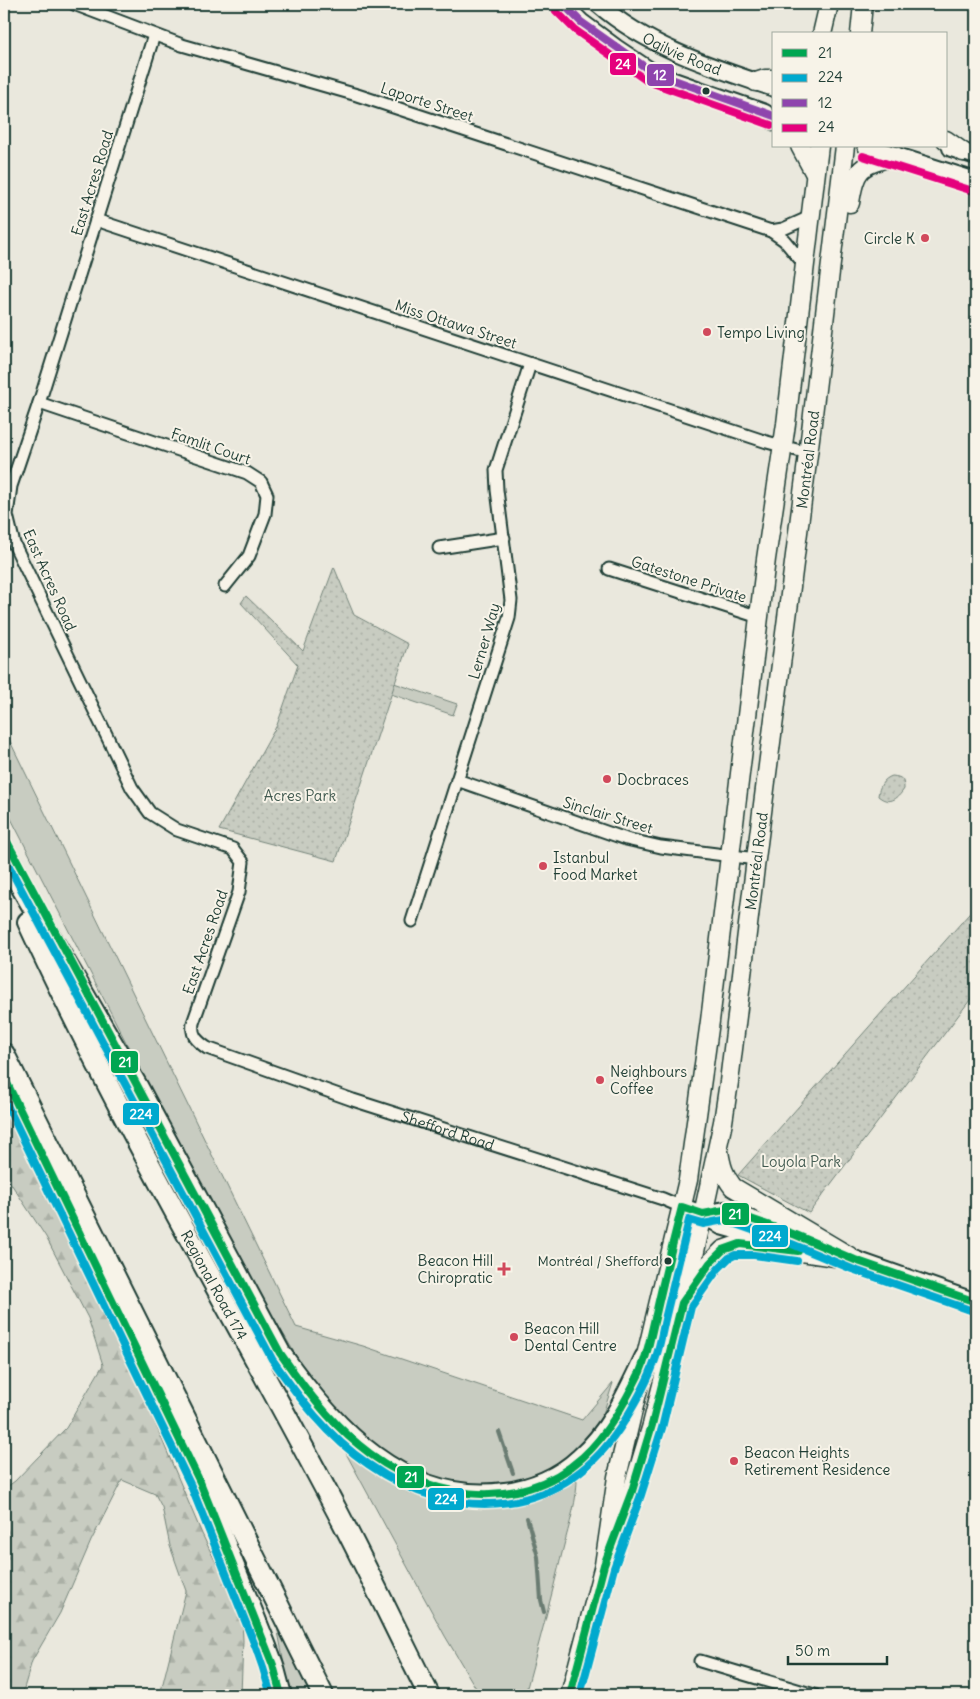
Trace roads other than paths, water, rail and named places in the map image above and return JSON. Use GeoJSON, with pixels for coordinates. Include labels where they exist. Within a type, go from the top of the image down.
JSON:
{"type":"FeatureCollection","features":[{"type":"Feature","properties":{"kind":"highway"},"geometry":{"type":"LineString","coordinates":[[4,858],[136,1086],[280,1352],[309,1392],[333,1420],[374,1457],[402,1474],[433,1487],[462,1494],[491,1495],[518,1492],[544,1482],[576,1463],[599,1439],[627,1397],[645,1358]]}},
{"type":"Feature","properties":{"kind":"highway","name":"Regional Road 174"},"geometry":{"type":"LineString","coordinates":[[4,870],[69,1010],[337,1511],[428,1695]]}},
{"type":"Feature","properties":{"kind":"highway"},"geometry":{"type":"LineString","coordinates":[[4,1054],[323,1695]]}},
{"type":"Feature","properties":{"kind":"highway"},"geometry":{"type":"LineString","coordinates":[[122,1293],[174,1426],[200,1482],[238,1576],[270,1658],[280,1695]]}},
{"type":"Feature","properties":{"kind":"main road"},"geometry":{"type":"LineString","coordinates":[[822,32],[829,4]]}},
{"type":"Feature","properties":{"kind":"main road"},"geometry":{"type":"LineString","coordinates":[[833,32],[837,4]]}},
{"type":"Feature","properties":{"kind":"main road"},"geometry":{"type":"LineString","coordinates":[[860,32],[863,4]]}},
{"type":"Feature","properties":{"kind":"main road"},"geometry":{"type":"LineString","coordinates":[[756,82],[772,79]]}},
{"type":"Feature","properties":{"kind":"main road"},"geometry":{"type":"LineString","coordinates":[[752,109],[772,121]]}},
{"type":"Feature","properties":{"kind":"main road"},"geometry":{"type":"LineString","coordinates":[[948,141],[970,154]]}},
{"type":"Feature","properties":{"kind":"main road"},"geometry":{"type":"LineString","coordinates":[[801,148],[816,174]]}},
{"type":"Feature","properties":{"kind":"main road","name":"Montréal Road"},"geometry":{"type":"LineString","coordinates":[[604,1565],[617,1476],[688,1180],[731,856],[759,616],[783,446],[819,148]]}},
{"type":"Feature","properties":{"kind":"main road","name":"Montréal Road"},"geometry":{"type":"LineString","coordinates":[[570,1695],[604,1565],[632,1491],[652,1425],[703,1214],[730,1082],[845,148]]}},
{"type":"Feature","properties":{"kind":"main road"},"geometry":{"type":"LineString","coordinates":[[830,270],[842,246],[852,182],[864,167],[876,161],[895,156]]}},
{"type":"Feature","properties":{"kind":"main road"},"geometry":{"type":"LineString","coordinates":[[718,1144],[723,1171],[726,1179],[733,1187],[855,1260]]}},
{"type":"Feature","properties":{"kind":"main road"},"geometry":{"type":"LineString","coordinates":[[682,1303],[710,1263],[723,1250],[740,1244],[855,1260]]}},
{"type":"Feature","properties":{"kind":"street","name":"Laporte Street"},"geometry":{"type":"LineString","coordinates":[[74,4],[154,35],[358,96],[771,231],[784,240],[804,264]]}},
{"type":"Feature","properties":{"kind":"street","name":"Ogilvie Road"},"geometry":{"type":"LineString","coordinates":[[563,4],[581,22],[635,62],[671,80],[772,115]]}},
{"type":"Feature","properties":{"kind":"street","name":"Ogilvie Road"},"geometry":{"type":"LineString","coordinates":[[598,4],[626,26],[658,45],[710,67],[772,87]]}},
{"type":"Feature","properties":{"kind":"street","name":"East Acres Road"},"geometry":{"type":"LineString","coordinates":[[154,35],[39,403],[11,486],[7,515],[14,544],[132,788],[150,813],[177,830],[233,849],[243,862],[239,892],[193,1023],[192,1031],[196,1041]]}},
{"type":"Feature","properties":{"kind":"street"},"geometry":{"type":"LineString","coordinates":[[948,147],[970,154]]}},
{"type":"Feature","properties":{"kind":"street"},"geometry":{"type":"LineString","coordinates":[[872,148],[976,181]]}},
{"type":"Feature","properties":{"kind":"street"},"geometry":{"type":"LineString","coordinates":[[771,231],[783,229],[810,217]]}},
{"type":"Feature","properties":{"kind":"street","name":"Miss Ottawa Street"},"geometry":{"type":"LineString","coordinates":[[96,220],[530,364],[808,453]]}},
{"type":"Feature","properties":{"kind":"street","name":"Lerner Way"},"geometry":{"type":"LineString","coordinates":[[412,920],[509,618],[511,600],[496,470],[530,364]]}},
{"type":"Feature","properties":{"kind":"street","name":"Famlit Court"},"geometry":{"type":"LineString","coordinates":[[39,403],[247,473],[261,482],[267,495],[265,514],[249,556],[225,586]]}},
{"type":"Feature","properties":{"kind":"street"},"geometry":{"type":"LineString","coordinates":[[439,548],[504,538]]}},
{"type":"Feature","properties":{"kind":"street","name":"Gatestone Private"},"geometry":{"type":"LineString","coordinates":[[609,569],[759,616]]}},
{"type":"Feature","properties":{"kind":"street","name":"Sinclair Street"},"geometry":{"type":"LineString","coordinates":[[457,780],[626,839],[661,847],[756,859]]}},
{"type":"Feature","properties":{"kind":"street","name":"Shefford Road"},"geometry":{"type":"LineString","coordinates":[[196,1041],[207,1048],[353,1100],[663,1199],[703,1214],[721,1226],[791,1246],[855,1260],[976,1302]]}},
{"type":"Feature","properties":{"kind":"street"},"geometry":{"type":"LineString","coordinates":[[700,1661],[814,1695]]}},
{"type":"Feature","properties":{"kind":"waterway"},"geometry":{"type":"LineString","coordinates":[[499,1432],[513,1473]]}},
{"type":"Feature","properties":{"kind":"waterway"},"geometry":{"type":"LineString","coordinates":[[527,1518],[538,1557],[541,1600],[544,1612]]}},
{"type":"Feature","properties":{"kind":"place","name":"Circle K"},"geometry":{"type":"Point","coordinates":[925,238]}},
{"type":"Feature","properties":{"kind":"place","name":"Tempo Living"},"geometry":{"type":"Point","coordinates":[707,332]}},
{"type":"Feature","properties":{"kind":"place","name":"Docbraces"},"geometry":{"type":"Point","coordinates":[607,779]}},
{"type":"Feature","properties":{"kind":"place","name":"Istanbul Food Market"},"geometry":{"type":"Point","coordinates":[543,866]}},
{"type":"Feature","properties":{"kind":"place","name":"Neighbours Coffee"},"geometry":{"type":"Point","coordinates":[600,1080]}},
{"type":"Feature","properties":{"kind":"place","name":"Montréal / Shefford"},"geometry":{"type":"Point","coordinates":[668,1261]}},
{"type":"Feature","properties":{"kind":"place","name":"Beacon Hill Chiropratic"},"geometry":{"type":"Point","coordinates":[504,1269]}},
{"type":"Feature","properties":{"kind":"place","name":"Beacon Hill Dental Centre"},"geometry":{"type":"Point","coordinates":[514,1337]}},
{"type":"Feature","properties":{"kind":"place","name":"Beacon Heights Retirement Residence"},"geometry":{"type":"Point","coordinates":[734,1461]}},
{"type":"Feature","properties":{"kind":"park label","name":"Acres Park"},"geometry":{"type":"Point","coordinates":[300,795]}},
{"type":"Feature","properties":{"kind":"park label","name":"Loyola Park"},"geometry":{"type":"Point","coordinates":[801,1161]}}]}
